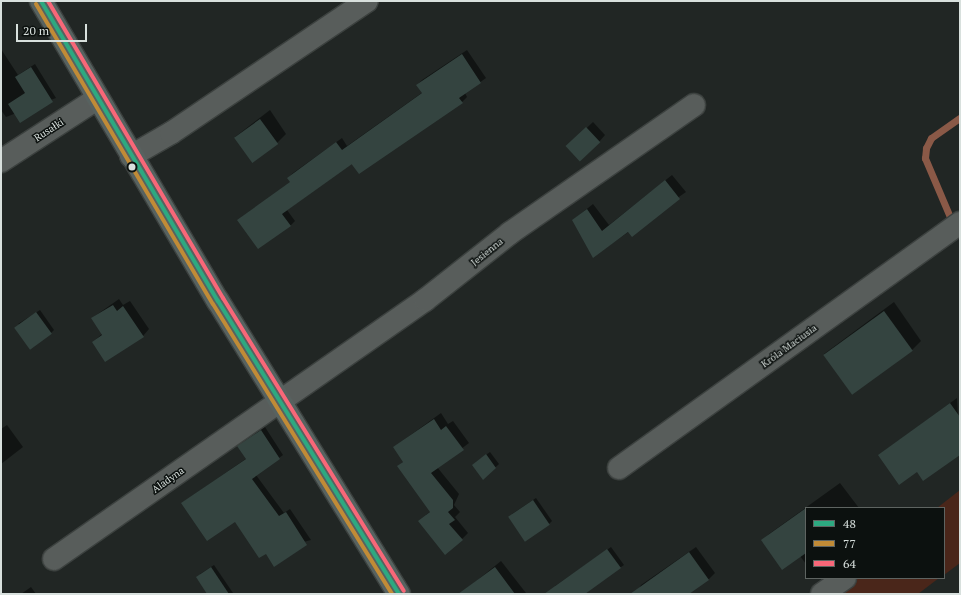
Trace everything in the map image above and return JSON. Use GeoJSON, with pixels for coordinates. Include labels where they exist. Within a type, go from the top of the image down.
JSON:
{"type":"FeatureCollection","features":[{"type":"Feature","properties":{"kind":"main road"},"geometry":{"type":"LineString","coordinates":[[41,1],[131,156],[399,594]]}},
{"type":"Feature","properties":{"kind":"street"},"geometry":{"type":"LineString","coordinates":[[131,156],[171,133],[367,1]]}},
{"type":"Feature","properties":{"kind":"street","name":"Rusałki"},"geometry":{"type":"LineString","coordinates":[[1,161],[97,99]]}},
{"type":"Feature","properties":{"kind":"street","name":"Jesienna"},"geometry":{"type":"LineString","coordinates":[[281,400],[694,105]]}},
{"type":"Feature","properties":{"kind":"street","name":"Króla Maciusia"},"geometry":{"type":"LineString","coordinates":[[619,468],[960,224]]}},
{"type":"Feature","properties":{"kind":"street","name":"Aladyna"},"geometry":{"type":"LineString","coordinates":[[54,559],[281,400]]}},
{"type":"Feature","properties":{"kind":"street"},"geometry":{"type":"LineString","coordinates":[[822,594],[844,579]]}},
{"type":"Feature","properties":{"kind":"shaded area"},"geometry":{"type":"Polygon","coordinates":[[[960,490],[960,563],[945,574],[945,507],[938,507],[960,490]]]}},
{"type":"Feature","properties":{"kind":"shaded area"},"geometry":{"type":"Polygon","coordinates":[[[843,579],[938,579],[918,594],[823,594],[843,579]]]}},
{"type":"Feature","properties":{"kind":"building"},"geometry":{"type":"Polygon","coordinates":[[[462,54],[481,83],[459,98],[463,103],[359,174],[352,164],[282,214],[291,226],[258,249],[237,220],[290,182],[287,178],[336,142],[342,150],[422,93],[416,85],[462,54]]]}},
{"type":"Feature","properties":{"kind":"building"},"geometry":{"type":"Polygon","coordinates":[[[31,67],[53,102],[20,123],[8,104],[25,93],[15,77],[31,67]]]}},
{"type":"Feature","properties":{"kind":"building"},"geometry":{"type":"Polygon","coordinates":[[[260,119],[278,144],[252,163],[234,138],[260,119]]]}},
{"type":"Feature","properties":{"kind":"building"},"geometry":{"type":"Polygon","coordinates":[[[586,127],[600,142],[580,161],[566,146],[586,127]]]}},
{"type":"Feature","properties":{"kind":"building"},"geometry":{"type":"Polygon","coordinates":[[[665,180],[680,199],[632,237],[628,232],[593,258],[572,220],[587,209],[602,231],[665,180]]]}},
{"type":"Feature","properties":{"kind":"building"},"geometry":{"type":"Polygon","coordinates":[[[113,305],[117,311],[123,306],[144,337],[105,362],[92,342],[102,335],[91,318],[113,305]]]}},
{"type":"Feature","properties":{"kind":"building"},"geometry":{"type":"Polygon","coordinates":[[[884,311],[913,351],[852,395],[823,355],[884,311]]]}},
{"type":"Feature","properties":{"kind":"building"},"geometry":{"type":"Polygon","coordinates":[[[36,312],[52,334],[30,350],[14,328],[36,312]]]}},
{"type":"Feature","properties":{"kind":"building"},"geometry":{"type":"Polygon","coordinates":[[[950,403],[960,417],[960,455],[923,481],[917,472],[899,485],[878,455],[950,403]]]}},
{"type":"Feature","properties":{"kind":"building"},"geometry":{"type":"Polygon","coordinates":[[[434,419],[441,430],[446,426],[464,450],[431,473],[453,500],[453,508],[448,512],[455,520],[449,524],[463,540],[445,555],[418,521],[430,512],[397,466],[403,462],[393,447],[434,419]]]}},
{"type":"Feature","properties":{"kind":"building"},"geometry":{"type":"Polygon","coordinates":[[[261,430],[280,459],[252,479],[279,516],[286,512],[307,545],[274,567],[266,554],[259,558],[235,522],[207,541],[181,503],[246,459],[237,446],[261,430]]]}},
{"type":"Feature","properties":{"kind":"building"},"geometry":{"type":"Polygon","coordinates":[[[486,454],[496,468],[483,480],[472,465],[486,454]]]}},
{"type":"Feature","properties":{"kind":"building"},"geometry":{"type":"Polygon","coordinates":[[[533,500],[550,525],[525,542],[508,517],[533,500]]]}},
{"type":"Feature","properties":{"kind":"building"},"geometry":{"type":"Polygon","coordinates":[[[805,509],[805,554],[782,570],[761,540],[805,509]]]}},
{"type":"Feature","properties":{"kind":"building"},"geometry":{"type":"Polygon","coordinates":[[[607,549],[621,568],[585,594],[544,594],[607,549]]]}},
{"type":"Feature","properties":{"kind":"building"},"geometry":{"type":"Polygon","coordinates":[[[689,552],[709,580],[689,594],[630,594],[689,552]]]}},
{"type":"Feature","properties":{"kind":"building"},"geometry":{"type":"Polygon","coordinates":[[[211,567],[229,594],[207,594],[196,577],[211,567]]]}},
{"type":"Feature","properties":{"kind":"building"},"geometry":{"type":"Polygon","coordinates":[[[495,567],[515,594],[458,594],[480,578],[495,567]]]}},
{"type":"Feature","properties":{"kind":"waterway"},"geometry":{"type":"LineString","coordinates":[[950,217],[925,158],[926,148],[931,138],[960,118]]}},
{"type":"Feature","properties":{"kind":"transit line","name":"48"},"geometry":{"type":"LineString","coordinates":[[41,1],[218,301],[399,594]]}},
{"type":"Feature","properties":{"kind":"transit line","name":"64"},"geometry":{"type":"LineString","coordinates":[[48,1],[223,298],[404,591]]}},
{"type":"Feature","properties":{"kind":"transit line","name":"77"},"geometry":{"type":"LineString","coordinates":[[36,4],[213,304],[392,594]]}}]}
